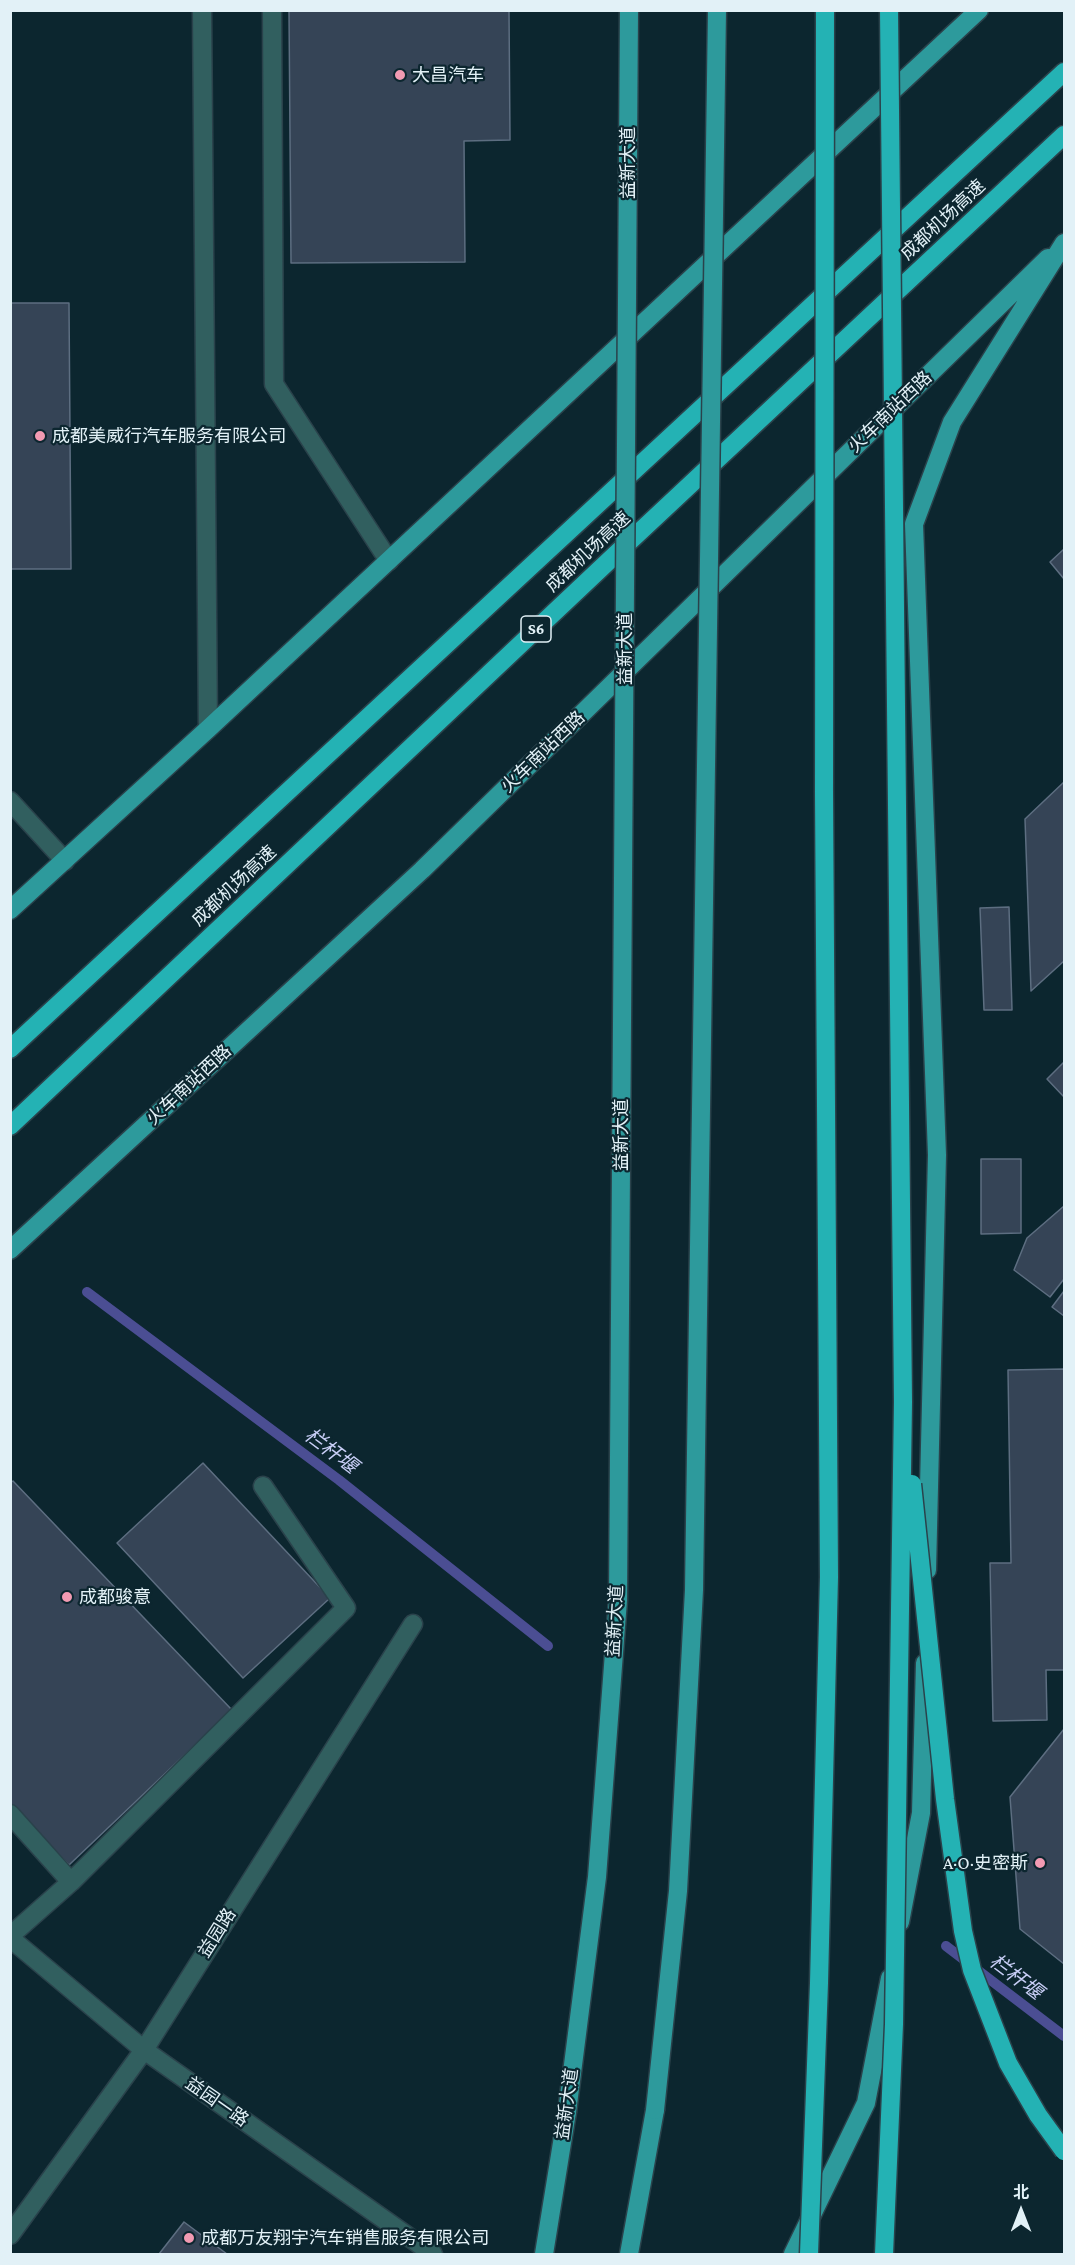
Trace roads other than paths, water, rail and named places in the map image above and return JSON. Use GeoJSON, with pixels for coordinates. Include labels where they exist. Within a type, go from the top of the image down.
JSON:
{"type":"FeatureCollection","features":[{"type":"Feature","properties":{"kind":"highway"},"geometry":{"type":"LineString","coordinates":[[809,2254],[819,1983],[829,1576],[824,791],[825,10]]}},
{"type":"Feature","properties":{"kind":"highway"},"geometry":{"type":"LineString","coordinates":[[884,2254],[894,2024],[903,1402],[889,10]]}},
{"type":"Feature","properties":{"kind":"highway","name":"成都机场高速"},"geometry":{"type":"LineString","coordinates":[[10,1049],[1065,72]]}},
{"type":"Feature","properties":{"kind":"highway","name":"成都机场高速"},"geometry":{"type":"LineString","coordinates":[[10,1126],[616,554],[1065,135]]}},
{"type":"Feature","properties":{"kind":"highway"},"geometry":{"type":"LineString","coordinates":[[903,1402],[945,1799],[963,1931],[972,1970],[1008,2063],[1038,2115],[1065,2151]]}},
{"type":"Feature","properties":{"kind":"main road","name":"益新大道"},"geometry":{"type":"LineString","coordinates":[[544,2254],[567,2112],[597,1877],[618,1600],[629,10]]}},
{"type":"Feature","properties":{"kind":"main road"},"geometry":{"type":"LineString","coordinates":[[629,2254],[655,2110],[678,1891],[694,1590],[717,10]]}},
{"type":"Feature","properties":{"kind":"main road"},"geometry":{"type":"LineString","coordinates":[[10,910],[389,561],[979,10]]}},
{"type":"Feature","properties":{"kind":"main road"},"geometry":{"type":"LineString","coordinates":[[793,2254],[866,2103],[921,1813],[937,1155],[914,524],[952,422],[1065,243]]}},
{"type":"Feature","properties":{"kind":"main road","name":"火车南站西路"},"geometry":{"type":"LineString","coordinates":[[10,1250],[422,870],[1065,243]]}},
{"type":"Feature","properties":{"kind":"street"},"geometry":{"type":"LineString","coordinates":[[202,10],[208,729]]}},
{"type":"Feature","properties":{"kind":"street"},"geometry":{"type":"LineString","coordinates":[[272,10],[274,384],[389,561]]}},
{"type":"Feature","properties":{"kind":"street"},"geometry":{"type":"LineString","coordinates":[[10,801],[65,861]]}},
{"type":"Feature","properties":{"kind":"street"},"geometry":{"type":"LineString","coordinates":[[10,1937],[71,1882],[346,1608],[263,1486]]}},
{"type":"Feature","properties":{"kind":"street","name":"益园路"},"geometry":{"type":"LineString","coordinates":[[10,2235],[144,2050],[413,1624]]}},
{"type":"Feature","properties":{"kind":"street"},"geometry":{"type":"LineString","coordinates":[[10,1814],[71,1882]]}},
{"type":"Feature","properties":{"kind":"street","name":"益园一路"},"geometry":{"type":"LineString","coordinates":[[10,1937],[144,2050],[433,2254]]}},
{"type":"Feature","properties":{"kind":"waterway","name":"栏杆堰"},"geometry":{"type":"LineString","coordinates":[[87,1292],[339,1480],[548,1646]]}},
{"type":"Feature","properties":{"kind":"waterway","name":"栏杆堰"},"geometry":{"type":"LineString","coordinates":[[946,1946],[1064,2036]]}},
{"type":"Feature","properties":{"kind":"place","name":"大昌汽车"},"geometry":{"type":"Point","coordinates":[400,75]}},
{"type":"Feature","properties":{"kind":"place","name":"成都美威行汽车服务有限公司"},"geometry":{"type":"Point","coordinates":[40,436]}},
{"type":"Feature","properties":{"kind":"place","name":"成都骏意"},"geometry":{"type":"Point","coordinates":[67,1597]}},
{"type":"Feature","properties":{"kind":"place","name":"A·O·史密斯"},"geometry":{"type":"Point","coordinates":[1040,1863]}},
{"type":"Feature","properties":{"kind":"place","name":"成都万友翔宇汽车销售服务有限公司"},"geometry":{"type":"Point","coordinates":[189,2238]}}]}
